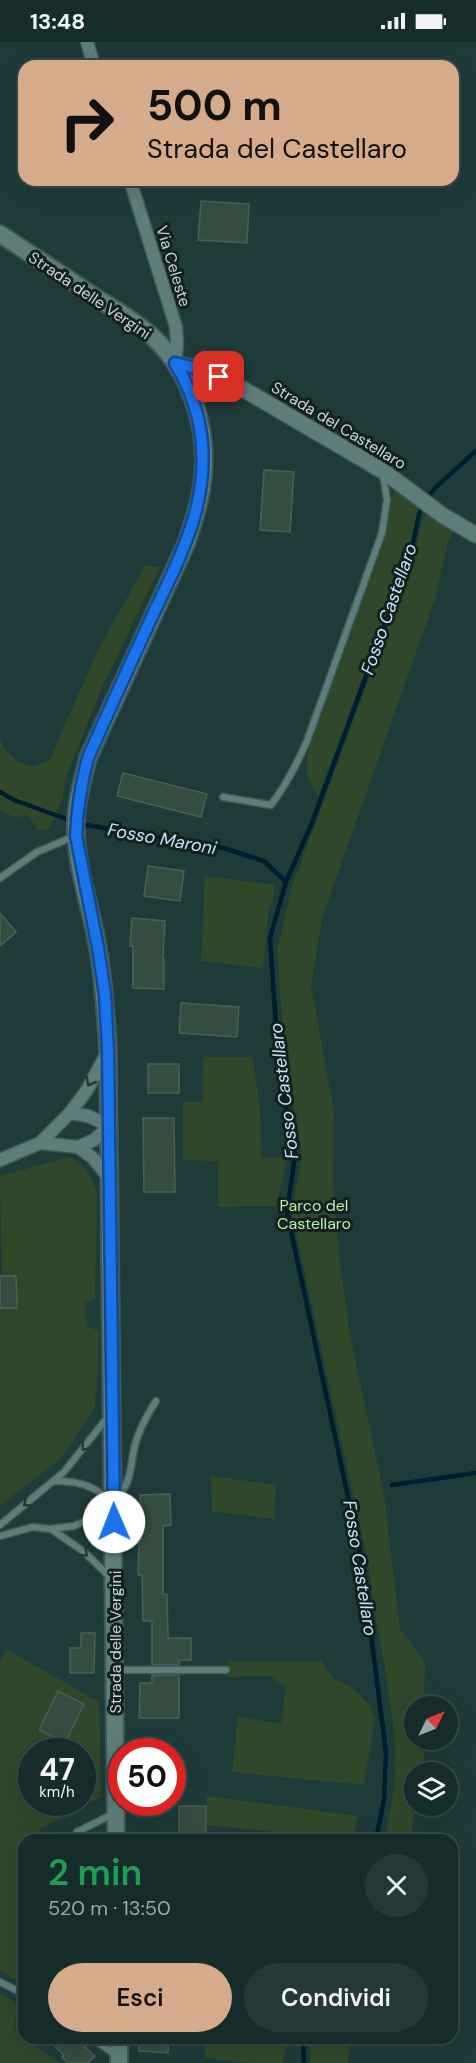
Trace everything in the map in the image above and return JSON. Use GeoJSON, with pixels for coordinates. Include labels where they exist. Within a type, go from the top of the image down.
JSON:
{"type":"FeatureCollection","features":[{"type":"Feature","properties":{"kind":"main road","name":"Strada delle Vergini"},"geometry":{"type":"LineString","coordinates":[[0,234],[131,320],[155,339],[187,382],[197,412],[201,435],[202,489],[186,543],[88,758],[79,796],[76,836],[98,948],[105,995],[108,1050],[115,1738]]}},
{"type":"Feature","properties":{"kind":"main road","name":"Strada delle Vergini"},"geometry":{"type":"LineString","coordinates":[[116,1816],[116,1834]]}},
{"type":"Feature","properties":{"kind":"main road"},"geometry":{"type":"LineString","coordinates":[[119,2044],[119,2060]]}},
{"type":"Feature","properties":{"kind":"street"},"geometry":{"type":"LineString","coordinates":[[87,42],[92,60]]}},
{"type":"Feature","properties":{"kind":"street","name":"Via Celeste"},"geometry":{"type":"LineString","coordinates":[[132,186],[176,327],[175,363]]}},
{"type":"Feature","properties":{"kind":"street","name":"Strada del Castellaro"},"geometry":{"type":"LineString","coordinates":[[175,363],[195,368],[243,388],[383,471],[435,509],[476,535]]}},
{"type":"Feature","properties":{"kind":"street"},"geometry":{"type":"LineString","coordinates":[[0,1160],[40,1143],[70,1113],[87,1090],[108,1050]]}},
{"type":"Feature","properties":{"kind":"street"},"geometry":{"type":"LineString","coordinates":[[40,1143],[78,1147],[94,1140],[110,1126],[88,1116],[70,1113]]}},
{"type":"Feature","properties":{"kind":"street"},"geometry":{"type":"LineString","coordinates":[[78,1147],[93,1158],[110,1179]]}},
{"type":"Feature","properties":{"kind":"lane"},"geometry":{"type":"LineString","coordinates":[[223,797],[271,806],[296,765],[307,741],[382,533],[387,500],[383,471]]}},
{"type":"Feature","properties":{"kind":"lane"},"geometry":{"type":"LineString","coordinates":[[0,878],[37,852],[76,836]]}},
{"type":"Feature","properties":{"kind":"lane"},"geometry":{"type":"LineString","coordinates":[[0,1536],[33,1527],[50,1529],[74,1526],[99,1515],[114,1502],[128,1483],[135,1445],[156,1401]]}},
{"type":"Feature","properties":{"kind":"lane"},"geometry":{"type":"LineString","coordinates":[[0,1525],[55,1481],[73,1462],[113,1410]]}},
{"type":"Feature","properties":{"kind":"lane"},"geometry":{"type":"LineString","coordinates":[[55,1481],[83,1483],[94,1487],[114,1502]]}},
{"type":"Feature","properties":{"kind":"lane"},"geometry":{"type":"LineString","coordinates":[[50,1529],[83,1551],[114,1582]]}},
{"type":"Feature","properties":{"kind":"lane"},"geometry":{"type":"LineString","coordinates":[[115,1670],[226,1670]]}},
{"type":"Feature","properties":{"kind":"lane"},"geometry":{"type":"LineString","coordinates":[[76,1834],[76,1832],[108,1816]]}},
{"type":"Feature","properties":{"kind":"lane"},"geometry":{"type":"LineString","coordinates":[[0,1982],[18,1991]]}},
{"type":"Feature","properties":{"kind":"lane"},"geometry":{"type":"LineString","coordinates":[[99,2044],[119,2060]]}},
{"type":"Feature","properties":{"kind":"green space"},"geometry":{"type":"Polygon","coordinates":[[[394,490],[419,508],[408,556],[318,796],[307,776],[307,755],[385,537],[394,490]]]}},
{"type":"Feature","properties":{"kind":"green space","name":"Parco del Castellaro"},"geometry":{"type":"Polygon","coordinates":[[[435,509],[460,525],[448,542],[435,599],[322,918],[311,985],[334,1112],[333,1184],[339,1256],[350,1335],[384,1495],[400,1629],[425,1662],[424,1696],[404,1696],[404,1750],[424,1750],[424,1762],[404,1762],[404,1816],[414,1816],[411,1834],[386,1834],[395,1782],[395,1738],[368,1563],[292,1214],[302,1154],[286,1070],[277,951],[292,887],[414,556],[423,517],[435,509]]]}},
{"type":"Feature","properties":{"kind":"green space"},"geometry":{"type":"Polygon","coordinates":[[[145,566],[160,567],[103,685],[65,780],[62,801],[49,829],[38,830],[29,816],[13,817],[0,809],[0,740],[10,755],[22,763],[35,767],[50,759],[98,650],[145,566]]]}},
{"type":"Feature","properties":{"kind":"green space"},"geometry":{"type":"Polygon","coordinates":[[[205,876],[274,885],[273,905],[269,905],[263,968],[201,961],[205,876]]]}},
{"type":"Feature","properties":{"kind":"green space"},"geometry":{"type":"Polygon","coordinates":[[[203,1057],[253,1057],[260,1111],[262,1158],[287,1157],[276,1206],[218,1207],[218,1161],[183,1160],[183,1102],[202,1102],[203,1057]]]}},
{"type":"Feature","properties":{"kind":"green space"},"geometry":{"type":"Polygon","coordinates":[[[70,1157],[88,1172],[97,1194],[95,1299],[85,1303],[87,1326],[99,1331],[95,1408],[61,1458],[0,1506],[0,1308],[17,1307],[16,1276],[2,1276],[0,1176],[70,1157]]]}},
{"type":"Feature","properties":{"kind":"green space"},"geometry":{"type":"Polygon","coordinates":[[[211,1476],[276,1485],[274,1519],[212,1511],[211,1476]]]}},
{"type":"Feature","properties":{"kind":"green space"},"geometry":{"type":"Polygon","coordinates":[[[6,1649],[99,1702],[101,1797],[96,1800],[96,1738],[67,1738],[75,1722],[62,1706],[80,1715],[85,1704],[58,1691],[39,1730],[55,1738],[18,1738],[18,1816],[65,1816],[40,1829],[40,1834],[18,1834],[18,1981],[0,1971],[0,1662],[6,1649]]]}},
{"type":"Feature","properties":{"kind":"green space"},"geometry":{"type":"Polygon","coordinates":[[[227,1661],[321,1661],[333,1678],[354,1689],[370,1705],[375,1719],[364,1785],[232,1772],[238,1717],[281,1724],[286,1687],[271,1676],[228,1677],[227,1661]]]}},
{"type":"Feature","properties":{"kind":"green space"},"geometry":{"type":"Polygon","coordinates":[[[207,1796],[358,1816],[354,1834],[294,1834],[206,1825],[207,1796]]]}},
{"type":"Feature","properties":{"kind":"green space"},"geometry":{"type":"Polygon","coordinates":[[[0,1994],[11,1999],[17,2006],[14,2029],[18,2033],[18,2044],[33,2044],[60,2063],[0,2063],[0,1994]]]}},
{"type":"Feature","properties":{"kind":"green space"},"geometry":{"type":"Polygon","coordinates":[[[205,2044],[288,2044],[282,2063],[250,2063],[205,2058],[205,2044]]]}},
{"type":"Feature","properties":{"kind":"green space"},"geometry":{"type":"Polygon","coordinates":[[[310,2044],[350,2044],[348,2063],[310,2063],[310,2044]]]}},
{"type":"Feature","properties":{"kind":"building"},"geometry":{"type":"Polygon","coordinates":[[[201,201],[249,204],[247,243],[198,240],[201,201]]]}},
{"type":"Feature","properties":{"kind":"building"},"geometry":{"type":"Polygon","coordinates":[[[264,470],[294,472],[290,532],[260,530],[264,470]]]}},
{"type":"Feature","properties":{"kind":"building"},"geometry":{"type":"Polygon","coordinates":[[[123,773],[207,794],[201,817],[117,796],[123,773]]]}},
{"type":"Feature","properties":{"kind":"building"},"geometry":{"type":"Polygon","coordinates":[[[148,866],[184,871],[180,901],[144,896],[148,866]]]}},
{"type":"Feature","properties":{"kind":"building"},"geometry":{"type":"Polygon","coordinates":[[[0,913],[16,932],[0,946],[0,913]]]}},
{"type":"Feature","properties":{"kind":"building"},"geometry":{"type":"Polygon","coordinates":[[[132,918],[165,921],[164,989],[133,988],[133,946],[130,946],[132,918]]]}},
{"type":"Feature","properties":{"kind":"building"},"geometry":{"type":"Polygon","coordinates":[[[181,1003],[239,1007],[237,1037],[179,1033],[181,1003]]]}},
{"type":"Feature","properties":{"kind":"building"},"geometry":{"type":"Polygon","coordinates":[[[148,1064],[179,1064],[179,1093],[148,1093],[148,1064]]]}},
{"type":"Feature","properties":{"kind":"building"},"geometry":{"type":"Polygon","coordinates":[[[143,1118],[174,1118],[175,1192],[144,1192],[143,1118]]]}},
{"type":"Feature","properties":{"kind":"building"},"geometry":{"type":"Polygon","coordinates":[[[0,1276],[16,1276],[17,1308],[0,1308],[0,1276]]]}},
{"type":"Feature","properties":{"kind":"building"},"geometry":{"type":"Polygon","coordinates":[[[170,1494],[171,1525],[163,1526],[163,1594],[167,1594],[168,1638],[191,1638],[191,1660],[179,1660],[179,1665],[152,1665],[152,1621],[143,1621],[142,1575],[138,1575],[139,1542],[141,1542],[140,1495],[170,1494]]]}},
{"type":"Feature","properties":{"kind":"building"},"geometry":{"type":"Polygon","coordinates":[[[81,1633],[95,1633],[94,1673],[70,1673],[70,1648],[81,1648],[81,1633]]]}},
{"type":"Feature","properties":{"kind":"building"},"geometry":{"type":"Polygon","coordinates":[[[152,1675],[179,1675],[179,1718],[139,1718],[140,1683],[152,1683],[152,1675]]]}},
{"type":"Feature","properties":{"kind":"building"},"geometry":{"type":"Polygon","coordinates":[[[58,1691],[84,1704],[67,1738],[55,1738],[39,1730],[58,1691]]]}},
{"type":"Feature","properties":{"kind":"building"},"geometry":{"type":"Polygon","coordinates":[[[186,1806],[206,1806],[206,1834],[179,1834],[179,1816],[186,1816],[186,1806]]]}},
{"type":"Feature","properties":{"kind":"building"},"geometry":{"type":"Polygon","coordinates":[[[52,2044],[82,2044],[95,2056],[88,2063],[68,2063],[62,2057],[64,2055],[52,2044]]]}},
{"type":"Feature","properties":{"kind":"building"},"geometry":{"type":"Polygon","coordinates":[[[139,2044],[169,2044],[168,2053],[139,2051],[139,2044]]]}},
{"type":"Feature","properties":{"kind":"waterway","name":"Fosso Castellaro"},"geometry":{"type":"LineString","coordinates":[[377,1834],[384,1799],[386,1753],[362,1562],[287,1212],[295,1155],[279,1071],[270,938],[286,882],[312,823],[410,557],[419,514],[435,488],[476,451]]}},
{"type":"Feature","properties":{"kind":"waterway","name":"Fosso Maroni"},"geometry":{"type":"LineString","coordinates":[[0,792],[14,800],[72,821]]}},
{"type":"Feature","properties":{"kind":"waterway","name":"Fosso Maroni"},"geometry":{"type":"LineString","coordinates":[[80,824],[223,848],[264,861],[286,882]]}},
{"type":"Feature","properties":{"kind":"waterway"},"geometry":{"type":"LineString","coordinates":[[392,1485],[476,1473]]}},
{"type":"Feature","properties":{"kind":"waterway","name":"Fosso Castellaro"},"geometry":{"type":"LineString","coordinates":[[303,2044],[304,2063]]}},
{"type":"Feature","properties":{"kind":"route"},"geometry":{"type":"LineString","coordinates":[[114,1522],[108,1050],[102,972],[76,836],[76,815],[88,758],[186,543],[202,489],[203,461],[197,412],[187,382],[175,363],[219,377]]}}]}
